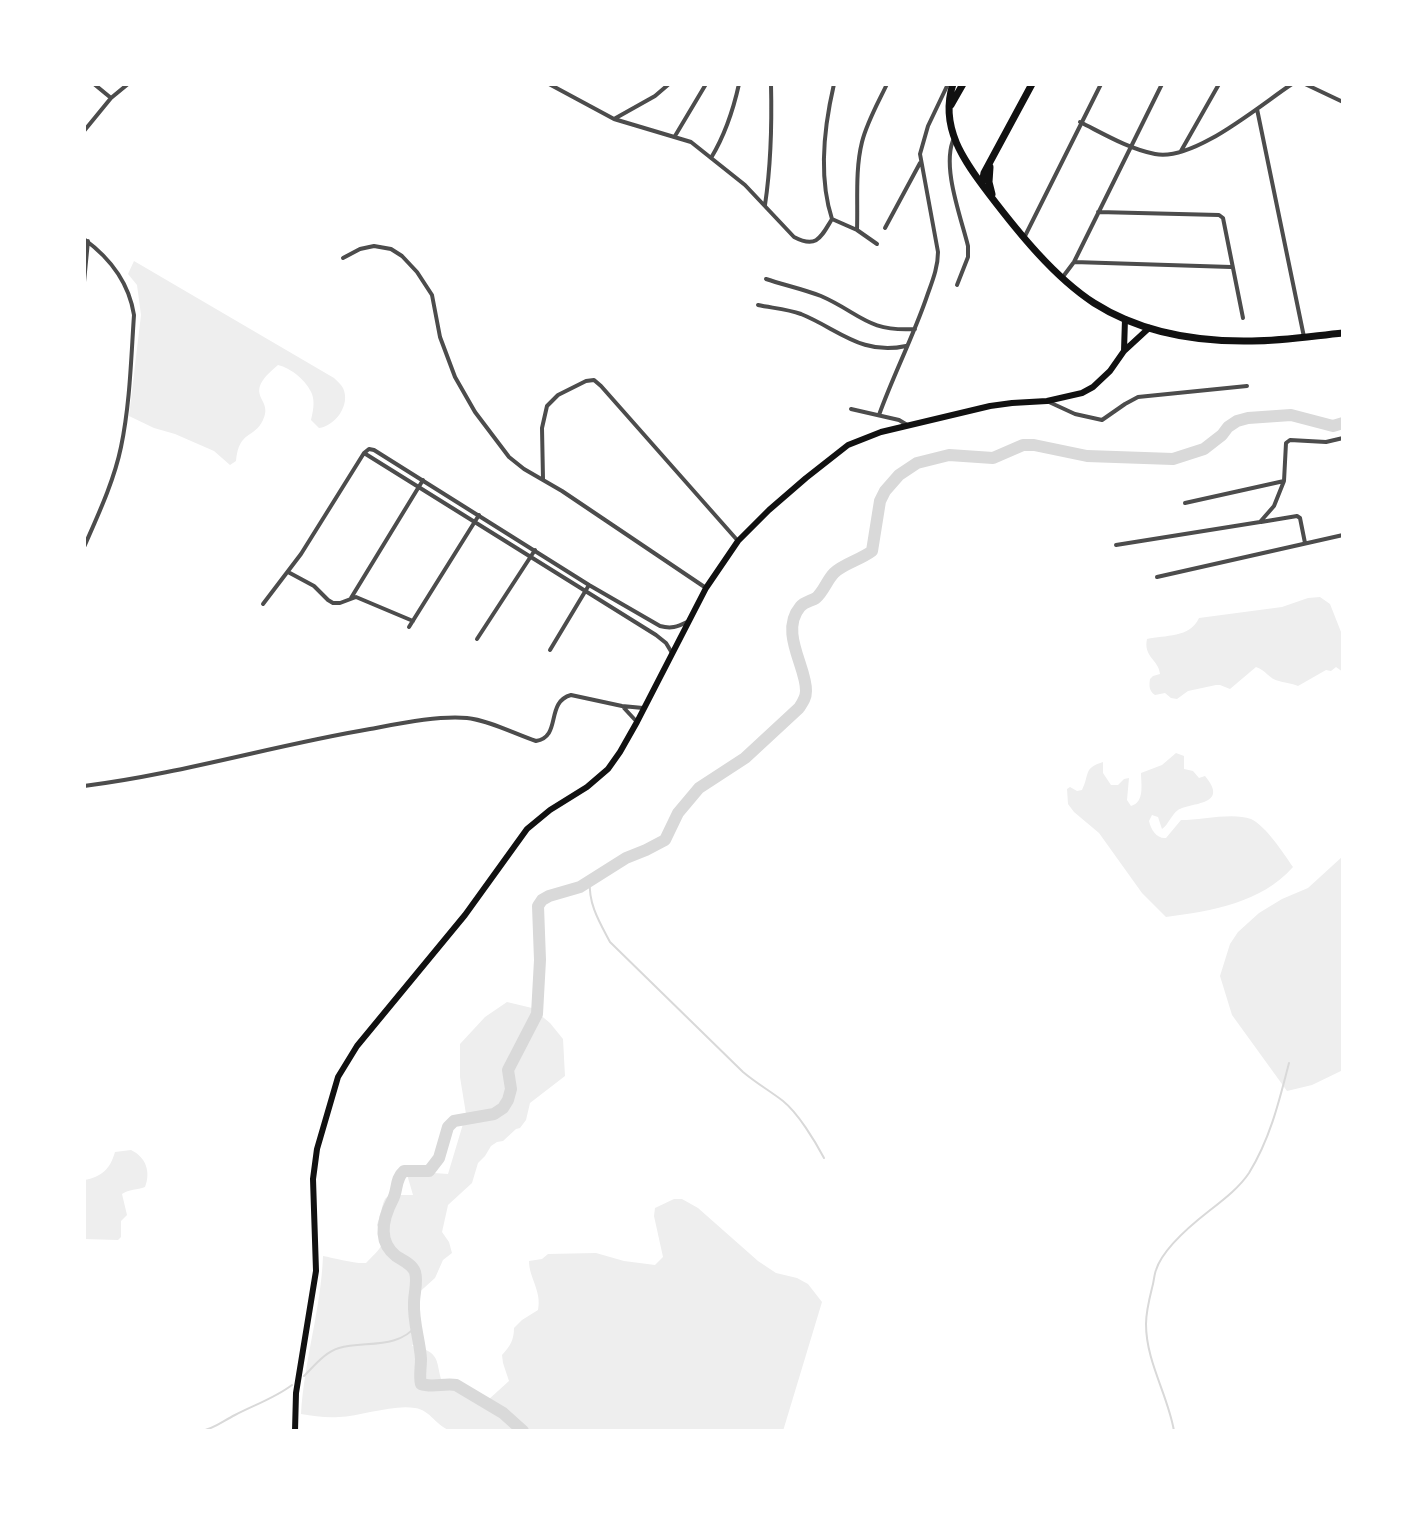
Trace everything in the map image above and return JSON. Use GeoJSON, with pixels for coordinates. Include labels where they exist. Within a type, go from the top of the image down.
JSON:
{"type":"FeatureCollection","features":[{"type":"Feature","properties":{"kind":"main road"},"geometry":{"type":"LineString","coordinates":[[950,84],[950,124],[954,138],[981,183],[1024,238],[1062,278],[1095,304],[1149,328],[1207,340],[1254,341],[1343,333]]}},
{"type":"Feature","properties":{"kind":"main road"},"geometry":{"type":"LineString","coordinates":[[951,105],[963,84]]}},
{"type":"Feature","properties":{"kind":"main road"},"geometry":{"type":"LineString","coordinates":[[981,183],[1032,84]]}},
{"type":"Feature","properties":{"kind":"main road"},"geometry":{"type":"LineString","coordinates":[[992,161],[989,182],[996,204]]}},
{"type":"Feature","properties":{"kind":"main road"},"geometry":{"type":"LineString","coordinates":[[1124,351],[1125,319]]}},
{"type":"Feature","properties":{"kind":"main road"},"geometry":{"type":"LineString","coordinates":[[295,1431],[296,1393],[316,1271],[313,1179],[317,1149],[338,1077],[357,1046],[465,915],[527,829],[598,779],[620,752],[706,588],[738,541],[787,494],[848,445],[881,432],[990,406],[1047,401],[1082,393],[1110,371],[1124,351],[1149,328]]}},
{"type":"Feature","properties":{"kind":"street"},"geometry":{"type":"LineString","coordinates":[[94,84],[111,98]]}},
{"type":"Feature","properties":{"kind":"street"},"geometry":{"type":"LineString","coordinates":[[84,131],[111,98],[128,84]]}},
{"type":"Feature","properties":{"kind":"street"},"geometry":{"type":"LineString","coordinates":[[549,84],[614,119],[691,142],[745,185],[794,237],[808,243],[819,239],[832,219],[824,156],[834,84]]}},
{"type":"Feature","properties":{"kind":"street"},"geometry":{"type":"LineString","coordinates":[[614,119],[655,96],[669,84]]}},
{"type":"Feature","properties":{"kind":"street"},"geometry":{"type":"LineString","coordinates":[[675,136],[706,84]]}},
{"type":"Feature","properties":{"kind":"street"},"geometry":{"type":"LineString","coordinates":[[711,158],[725,133],[739,84]]}},
{"type":"Feature","properties":{"kind":"street"},"geometry":{"type":"LineString","coordinates":[[765,206],[770,176],[771,84]]}},
{"type":"Feature","properties":{"kind":"street"},"geometry":{"type":"LineString","coordinates":[[857,230],[862,141],[887,84]]}},
{"type":"Feature","properties":{"kind":"street"},"geometry":{"type":"LineString","coordinates":[[879,415],[915,329],[938,263],[921,146],[950,84]]}},
{"type":"Feature","properties":{"kind":"street"},"geometry":{"type":"LineString","coordinates":[[1024,238],[1101,84]]}},
{"type":"Feature","properties":{"kind":"street"},"geometry":{"type":"LineString","coordinates":[[1062,278],[1074,262],[1162,84]]}},
{"type":"Feature","properties":{"kind":"street"},"geometry":{"type":"LineString","coordinates":[[1181,152],[1219,84]]}},
{"type":"Feature","properties":{"kind":"street"},"geometry":{"type":"LineString","coordinates":[[1080,122],[1156,154],[1181,152],[1209,139],[1292,84]]}},
{"type":"Feature","properties":{"kind":"street"},"geometry":{"type":"LineString","coordinates":[[1305,84],[1343,102]]}},
{"type":"Feature","properties":{"kind":"street"},"geometry":{"type":"LineString","coordinates":[[1257,109],[1304,337]]}},
{"type":"Feature","properties":{"kind":"street"},"geometry":{"type":"LineString","coordinates":[[954,138],[949,168],[968,246],[968,257],[957,285]]}},
{"type":"Feature","properties":{"kind":"street"},"geometry":{"type":"LineString","coordinates":[[885,228],[921,161]]}},
{"type":"Feature","properties":{"kind":"street"},"geometry":{"type":"LineString","coordinates":[[1098,212],[1215,213],[1223,218],[1243,318]]}},
{"type":"Feature","properties":{"kind":"street"},"geometry":{"type":"LineString","coordinates":[[832,219],[857,230],[877,244]]}},
{"type":"Feature","properties":{"kind":"street"},"geometry":{"type":"LineString","coordinates":[[84,282],[86,240]]}},
{"type":"Feature","properties":{"kind":"street"},"geometry":{"type":"LineString","coordinates":[[84,547],[122,445],[134,315],[124,283],[105,257],[86,240]]}},
{"type":"Feature","properties":{"kind":"street"},"geometry":{"type":"LineString","coordinates":[[343,258],[374,246],[402,256],[432,295],[440,337],[449,363],[475,412],[509,457],[706,588]]}},
{"type":"Feature","properties":{"kind":"street"},"geometry":{"type":"LineString","coordinates":[[1074,262],[1232,267]]}},
{"type":"Feature","properties":{"kind":"street"},"geometry":{"type":"LineString","coordinates":[[766,279],[821,296],[881,328],[915,329]]}},
{"type":"Feature","properties":{"kind":"street"},"geometry":{"type":"LineString","coordinates":[[758,305],[801,314],[873,348],[908,345]]}},
{"type":"Feature","properties":{"kind":"street"},"geometry":{"type":"LineString","coordinates":[[543,479],[542,428],[547,406],[558,395],[594,380],[738,541]]}},
{"type":"Feature","properties":{"kind":"street"},"geometry":{"type":"LineString","coordinates":[[1047,401],[1075,414],[1102,420],[1138,397],[1247,386]]}},
{"type":"Feature","properties":{"kind":"street"},"geometry":{"type":"LineString","coordinates":[[851,409],[899,420],[909,426]]}},
{"type":"Feature","properties":{"kind":"street"},"geometry":{"type":"LineString","coordinates":[[1260,522],[1274,506],[1284,481],[1286,443],[1326,442],[1343,438]]}},
{"type":"Feature","properties":{"kind":"street"},"geometry":{"type":"LineString","coordinates":[[263,604],[301,554],[369,449],[660,626],[677,628],[687,622]]}},
{"type":"Feature","properties":{"kind":"street"},"geometry":{"type":"LineString","coordinates":[[364,453],[656,635],[672,653]]}},
{"type":"Feature","properties":{"kind":"street"},"geometry":{"type":"LineString","coordinates":[[351,598],[423,480]]}},
{"type":"Feature","properties":{"kind":"street"},"geometry":{"type":"LineString","coordinates":[[1185,503],[1284,481]]}},
{"type":"Feature","properties":{"kind":"street"},"geometry":{"type":"LineString","coordinates":[[409,627],[479,515]]}},
{"type":"Feature","properties":{"kind":"street"},"geometry":{"type":"LineString","coordinates":[[1116,545],[1297,516],[1305,543]]}},
{"type":"Feature","properties":{"kind":"street"},"geometry":{"type":"LineString","coordinates":[[1157,577],[1343,535]]}},
{"type":"Feature","properties":{"kind":"street"},"geometry":{"type":"LineString","coordinates":[[477,639],[535,550]]}},
{"type":"Feature","properties":{"kind":"street"},"geometry":{"type":"LineString","coordinates":[[288,572],[314,586],[333,603],[359,598],[413,621]]}},
{"type":"Feature","properties":{"kind":"street"},"geometry":{"type":"LineString","coordinates":[[550,650],[589,585]]}},
{"type":"Feature","properties":{"kind":"street"},"geometry":{"type":"LineString","coordinates":[[84,784],[247,756],[336,735],[453,718],[474,719],[536,741],[547,737],[557,704],[571,695],[643,708]]}},
{"type":"Feature","properties":{"kind":"street"},"geometry":{"type":"LineString","coordinates":[[622,706],[637,722]]}},
{"type":"Feature","properties":{"kind":"shaded area"},"geometry":{"type":"Polygon","coordinates":[[[134,261],[334,378],[345,395],[340,414],[331,423],[319,428],[311,420],[313,401],[310,389],[298,376],[278,365],[259,390],[265,406],[263,420],[243,439],[236,461],[230,465],[214,451],[129,416],[141,315],[137,285],[128,274],[134,261]]]}},
{"type":"Feature","properties":{"kind":"shaded area"},"geometry":{"type":"Polygon","coordinates":[[[1320,597],[1330,604],[1343,637],[1343,672],[1336,667],[1326,670],[1298,686],[1276,680],[1256,667],[1230,689],[1216,685],[1188,691],[1177,699],[1165,693],[1155,695],[1151,690],[1150,679],[1160,674],[1147,650],[1147,639],[1183,632],[1199,618],[1282,607],[1320,597]]]}},
{"type":"Feature","properties":{"kind":"shaded area"},"geometry":{"type":"Polygon","coordinates":[[[1176,753],[1184,756],[1184,769],[1193,771],[1199,778],[1205,776],[1213,793],[1206,801],[1178,810],[1162,829],[1158,817],[1152,815],[1149,821],[1155,833],[1166,838],[1181,820],[1244,817],[1263,828],[1293,867],[1251,897],[1201,912],[1166,917],[1142,893],[1099,833],[1074,812],[1068,804],[1067,789],[1082,790],[1090,769],[1103,762],[1103,773],[1111,785],[1118,785],[1129,778],[1127,800],[1131,806],[1140,797],[1141,773],[1162,765],[1176,753]]]}},
{"type":"Feature","properties":{"kind":"shaded area"},"geometry":{"type":"Polygon","coordinates":[[[1343,856],[1343,1070],[1312,1085],[1287,1091],[1232,1015],[1220,976],[1230,944],[1238,932],[1259,913],[1308,888],[1343,856]]]}},
{"type":"Feature","properties":{"kind":"shaded area"},"geometry":{"type":"Polygon","coordinates":[[[507,1002],[532,1008],[563,1039],[565,1076],[530,1103],[526,1120],[520,1128],[491,1146],[478,1163],[472,1183],[448,1205],[442,1232],[452,1253],[443,1260],[435,1278],[414,1297],[415,1341],[412,1346],[434,1356],[445,1388],[467,1391],[477,1399],[488,1400],[509,1381],[502,1355],[511,1343],[514,1328],[538,1310],[529,1261],[542,1259],[548,1254],[596,1253],[655,1265],[663,1257],[655,1208],[674,1199],[682,1199],[698,1208],[758,1261],[776,1273],[808,1284],[822,1302],[783,1431],[452,1431],[421,1409],[407,1407],[339,1417],[301,1414],[323,1256],[366,1263],[382,1242],[377,1225],[386,1198],[413,1195],[406,1171],[448,1174],[466,1114],[460,1077],[460,1044],[485,1017],[507,1002]]]}},
{"type":"Feature","properties":{"kind":"shaded area"},"geometry":{"type":"Polygon","coordinates":[[[131,1150],[144,1161],[147,1176],[145,1187],[122,1194],[127,1215],[121,1221],[121,1237],[118,1240],[84,1239],[84,1180],[104,1171],[115,1152],[131,1150]]]}},
{"type":"Feature","properties":{"kind":"waterway"},"geometry":{"type":"LineString","coordinates":[[523,1431],[503,1413],[456,1385],[421,1384],[414,1310],[415,1272],[390,1250],[384,1229],[401,1174],[404,1171],[429,1171],[439,1158],[448,1127],[454,1121],[494,1114],[508,1100],[511,1089],[508,1070],[537,1014],[540,960],[538,906],[542,900],[580,887],[626,858],[665,840],[678,813],[699,788],[745,758],[799,708],[806,691],[793,638],[794,617],[802,605],[819,595],[838,570],[872,551],[880,501],[885,491],[899,475],[917,463],[949,455],[993,458],[1023,445],[1087,456],[1173,459],[1204,449],[1228,427],[1248,418],[1291,415],[1333,426],[1343,423]]}},
{"type":"Feature","properties":{"kind":"waterway"},"geometry":{"type":"LineString","coordinates":[[590,881],[593,905],[610,942],[743,1072],[789,1106],[824,1158]]}},
{"type":"Feature","properties":{"kind":"waterway"},"geometry":{"type":"LineString","coordinates":[[1174,1431],[1147,1338],[1147,1315],[1155,1272],[1178,1238],[1230,1194],[1249,1173],[1268,1134],[1289,1063]]}},
{"type":"Feature","properties":{"kind":"waterway"},"geometry":{"type":"LineString","coordinates":[[304,1376],[334,1350],[391,1341],[409,1333],[416,1326]]}},
{"type":"Feature","properties":{"kind":"waterway"},"geometry":{"type":"LineString","coordinates":[[201,1431],[272,1398],[292,1385]]}}]}
